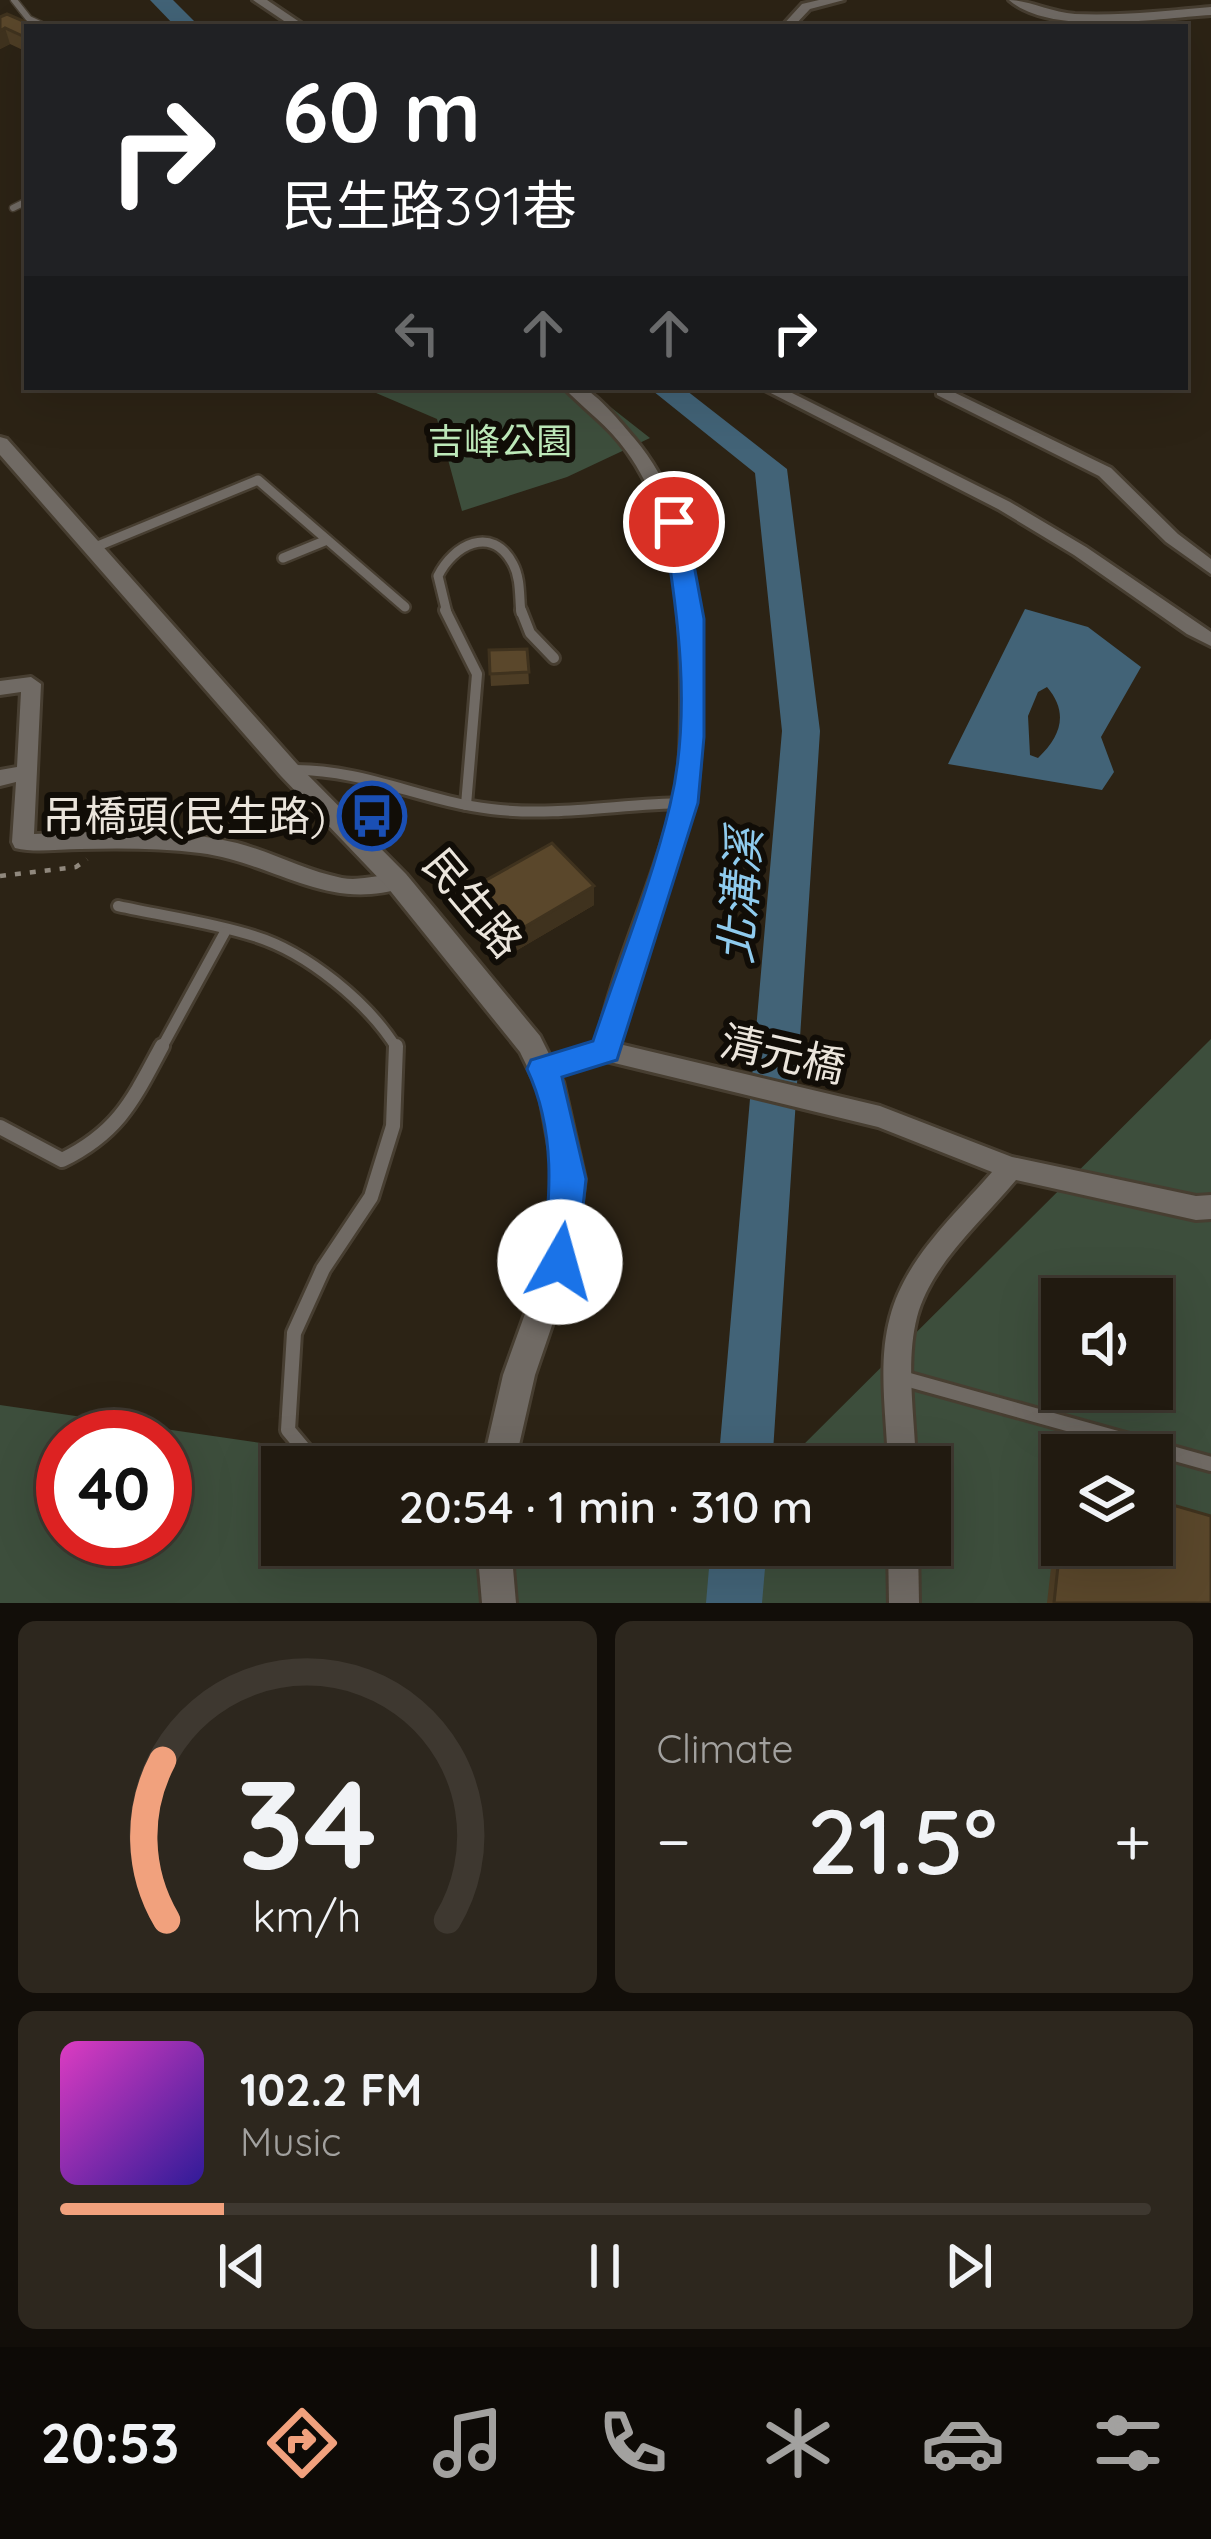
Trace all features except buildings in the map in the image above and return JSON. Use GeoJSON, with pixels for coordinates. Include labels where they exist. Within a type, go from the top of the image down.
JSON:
{"type":"FeatureCollection","features":[{"type":"Feature","properties":{"kind":"street"},"geometry":{"type":"LineString","coordinates":[[259,0],[296,24]]}},
{"type":"Feature","properties":{"kind":"street"},"geometry":{"type":"LineString","coordinates":[[790,24],[806,6],[838,0]]}},
{"type":"Feature","properties":{"kind":"street"},"geometry":{"type":"LineString","coordinates":[[1015,0],[1024,11],[1054,19],[1211,11]]}},
{"type":"Feature","properties":{"kind":"street"},"geometry":{"type":"LineString","coordinates":[[542,1069],[606,1051],[684,803],[691,737],[692,619],[674,522],[623,432],[574,390]]}},
{"type":"Feature","properties":{"kind":"street"},"geometry":{"type":"LineString","coordinates":[[773,390],[956,476],[1085,554],[1163,614],[1211,640]]}},
{"type":"Feature","properties":{"kind":"street"},"geometry":{"type":"LineString","coordinates":[[942,390],[1105,472],[1172,538],[1211,568]]}},
{"type":"Feature","properties":{"kind":"street","name":"民生路"},"geometry":{"type":"LineString","coordinates":[[0,443],[289,770],[397,881],[530,1044],[553,1091],[570,1179],[560,1262],[519,1375],[503,1446]]}},
{"type":"Feature","properties":{"kind":"street"},"geometry":{"type":"LineString","coordinates":[[0,688],[31,684],[23,842],[194,841],[260,858],[343,889],[375,891],[397,881]]}},
{"type":"Feature","properties":{"kind":"street"},"geometry":{"type":"LineString","coordinates":[[0,778],[24,773]]}},
{"type":"Feature","properties":{"kind":"street","name":"清元橋"},"geometry":{"type":"LineString","coordinates":[[606,1051],[868,1114],[1011,1168],[1196,1208],[1211,1207]]}},
{"type":"Feature","properties":{"kind":"street"},"geometry":{"type":"LineString","coordinates":[[902,1446],[903,1316],[914,1288],[1011,1168]]}},
{"type":"Feature","properties":{"kind":"street"},"geometry":{"type":"LineString","coordinates":[[496,1566],[500,1603]]}},
{"type":"Feature","properties":{"kind":"street"},"geometry":{"type":"LineString","coordinates":[[903,1566],[904,1603]]}},
{"type":"Feature","properties":{"kind":"lane"},"geometry":{"type":"LineString","coordinates":[[0,4],[13,0],[40,24]]}},
{"type":"Feature","properties":{"kind":"lane"},"geometry":{"type":"LineString","coordinates":[[13,208],[24,202]]}},
{"type":"Feature","properties":{"kind":"lane"},"geometry":{"type":"LineString","coordinates":[[93,548],[258,480],[404,607]]}},
{"type":"Feature","properties":{"kind":"lane"},"geometry":{"type":"LineString","coordinates":[[284,558],[327,540]]}},
{"type":"Feature","properties":{"kind":"lane"},"geometry":{"type":"LineString","coordinates":[[466,805],[477,667],[438,595],[441,568],[453,554],[468,542],[488,541],[501,548],[522,579],[520,611],[529,634],[554,658]]}},
{"type":"Feature","properties":{"kind":"lane"},"geometry":{"type":"LineString","coordinates":[[289,770],[332,766],[466,805],[561,813],[684,803]]}},
{"type":"Feature","properties":{"kind":"lane"},"geometry":{"type":"LineString","coordinates":[[118,906],[283,947],[333,982],[385,1029],[399,1052],[393,1126],[370,1197],[323,1269],[294,1333],[288,1430],[301,1446]]}},
{"type":"Feature","properties":{"kind":"lane"},"geometry":{"type":"LineString","coordinates":[[0,1127],[62,1160],[93,1145],[125,1115],[225,932]]}},
{"type":"Feature","properties":{"kind":"lane"},"geometry":{"type":"LineString","coordinates":[[902,1378],[1211,1463]]}},
{"type":"Feature","properties":{"kind":"path"},"geometry":{"type":"LineString","coordinates":[[0,876],[76,868],[107,841]]}},
{"type":"Feature","properties":{"kind":"green space","name":"吉峰公園"},"geometry":{"type":"Polygon","coordinates":[[[369,390],[589,390],[650,438],[567,477],[462,511],[437,419],[369,390]]]}},
{"type":"Feature","properties":{"kind":"green space"},"geometry":{"type":"Polygon","coordinates":[[[1211,1039],[1211,1603],[0,1603],[0,1405],[36,1410],[36,1566],[192,1566],[192,1433],[282,1446],[261,1446],[261,1566],[951,1566],[951,1446],[802,1446],[1211,1039]]]}},
{"type":"Feature","properties":{"kind":"water"},"geometry":{"type":"Polygon","coordinates":[[[1025,609],[1088,627],[1141,667],[1101,737],[1114,772],[1102,790],[948,764],[1025,609]],[[1047,687],[1038,692],[1028,716],[1030,755],[1038,758],[1057,733],[1060,715],[1047,687]]]}},
{"type":"Feature","properties":{"kind":"waterway","name":"北溝溪"},"geometry":{"type":"LineString","coordinates":[[161,0],[186,24]]}},
{"type":"Feature","properties":{"kind":"waterway","name":"北溝溪"},"geometry":{"type":"LineString","coordinates":[[667,390],[771,469],[801,731],[747,1446]]}},
{"type":"Feature","properties":{"kind":"waterway","name":"北溝溪"},"geometry":{"type":"LineString","coordinates":[[734,1603],[737,1566]]}},
{"type":"Feature","properties":{"kind":"place","name":"吊橋頭(民生路)"},"geometry":{"type":"Point","coordinates":[372,816]}},
{"type":"Feature","properties":{"kind":"route"},"geometry":{"type":"LineString","coordinates":[[560,1262],[570,1179],[553,1091],[542,1069],[606,1051],[684,803],[691,737],[692,619],[674,522]]}}]}
